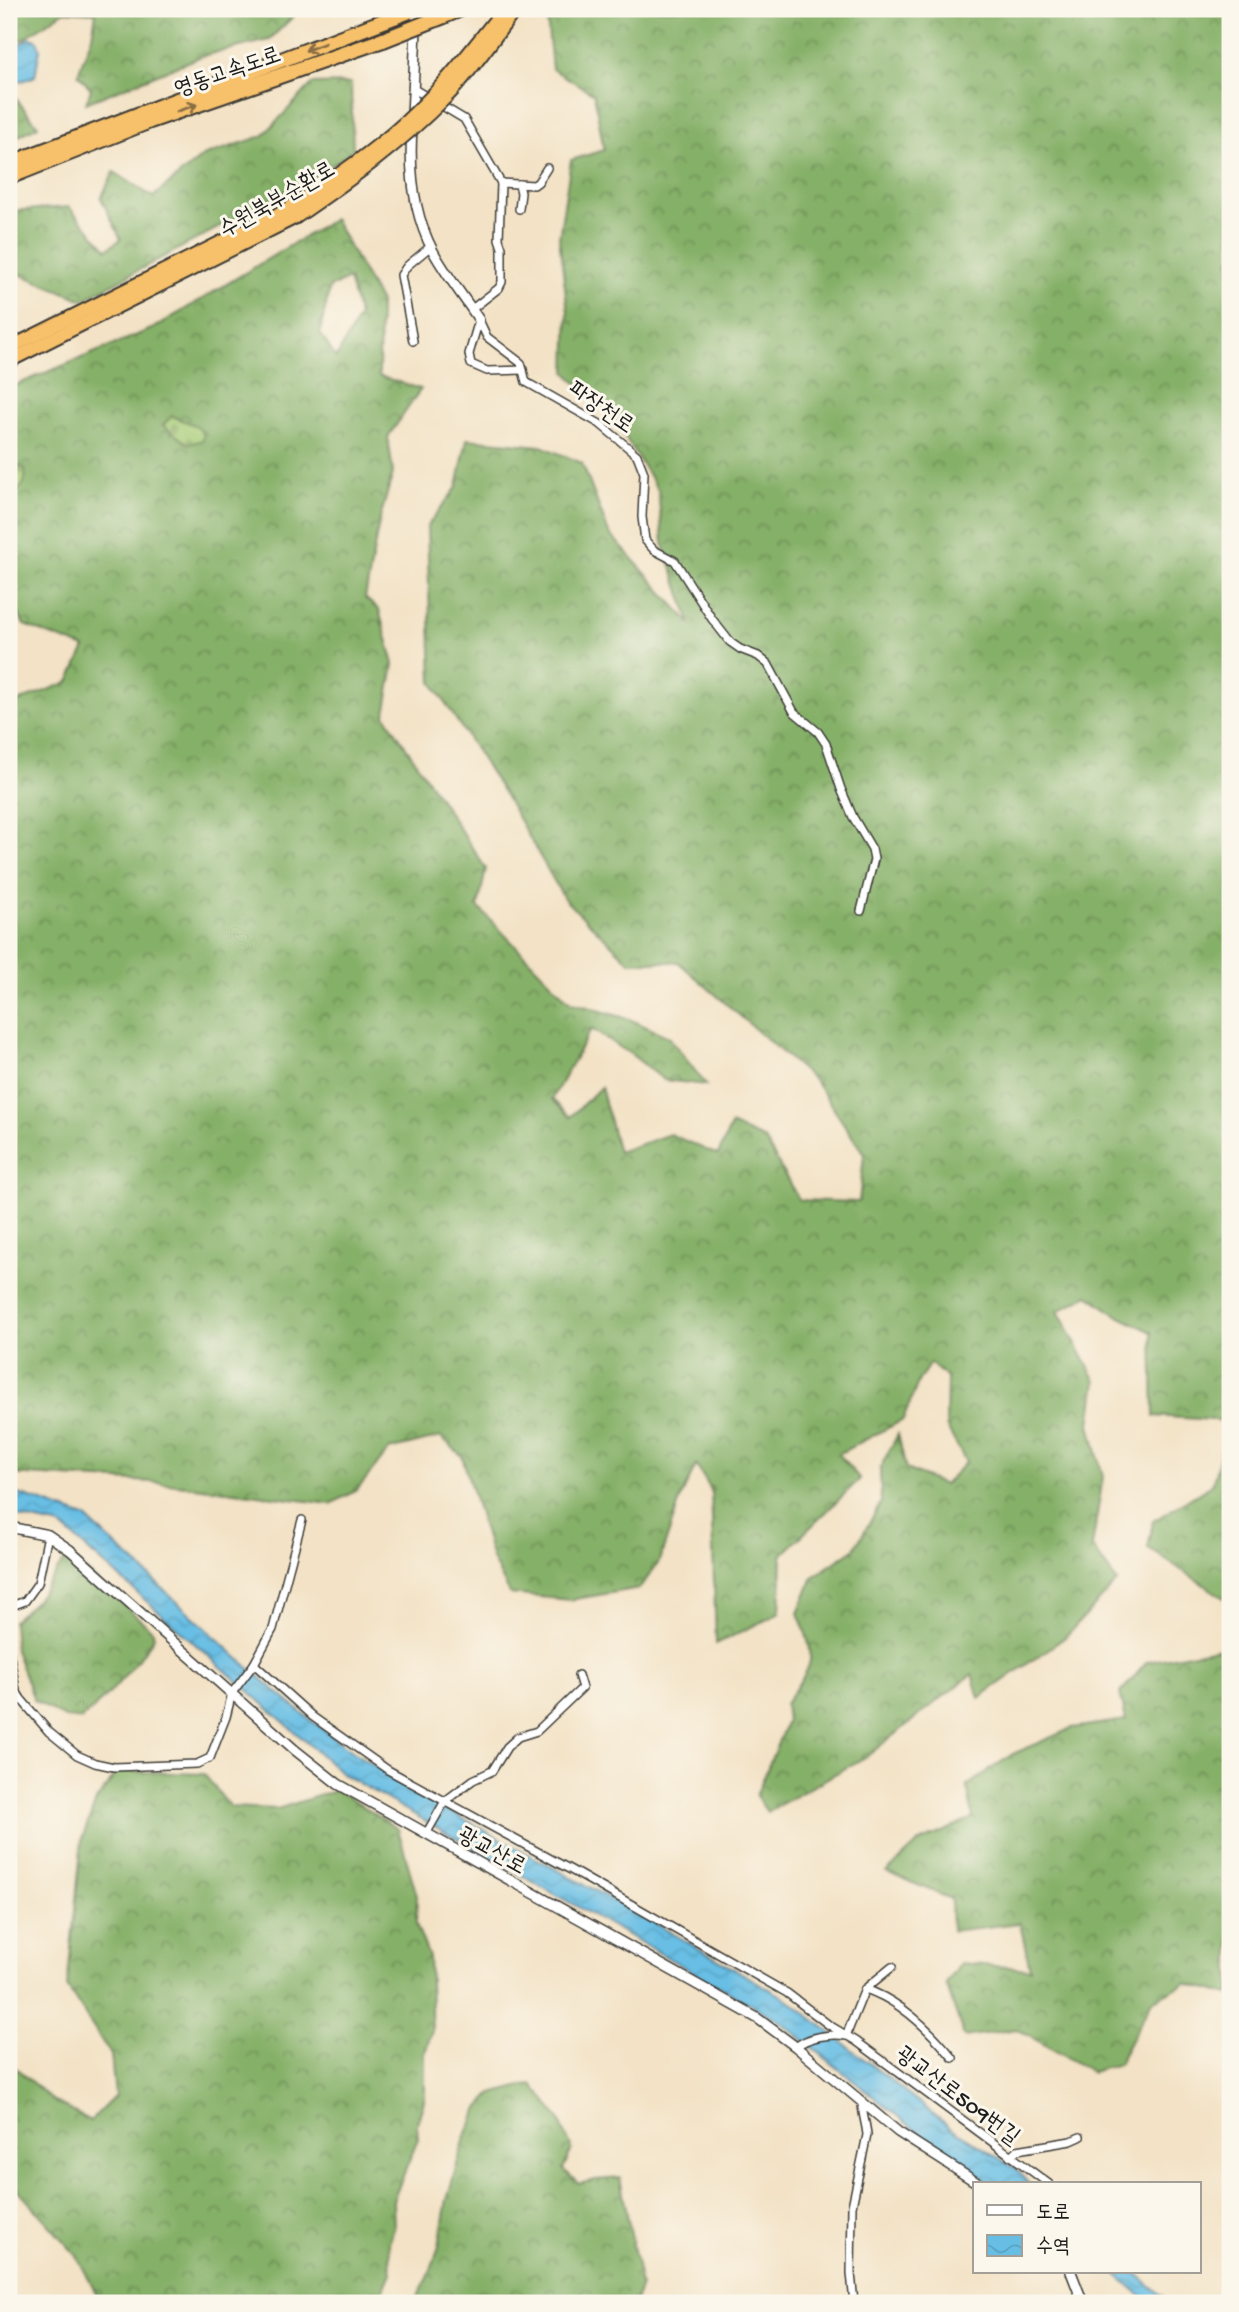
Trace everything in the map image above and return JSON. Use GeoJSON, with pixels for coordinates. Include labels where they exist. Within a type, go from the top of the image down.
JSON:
{"type":"FeatureCollection","features":[{"type":"Feature","properties":{"kind":"highway","name":"영동고속도로"},"geometry":{"type":"LineString","coordinates":[[9,164],[416,9]]}},
{"type":"Feature","properties":{"kind":"highway","name":"영동고속도로"},"geometry":{"type":"LineString","coordinates":[[9,177],[150,121],[383,40],[461,9]]}},
{"type":"Feature","properties":{"kind":"highway","name":"수원북부순환로"},"geometry":{"type":"LineString","coordinates":[[9,348],[292,213],[394,133],[441,87],[504,9]]}},
{"type":"Feature","properties":{"kind":"highway","name":"수원북부순환로"},"geometry":{"type":"LineString","coordinates":[[9,361],[292,213],[369,165],[448,95],[516,9]]}},
{"type":"Feature","properties":{"kind":"street"},"geometry":{"type":"LineString","coordinates":[[416,9],[411,140],[412,188],[416,210],[431,246],[479,320],[487,337],[521,363],[523,370],[487,371],[471,364],[469,354],[479,320]]}},
{"type":"Feature","properties":{"kind":"street"},"geometry":{"type":"LineString","coordinates":[[414,89],[464,119],[501,183],[499,239],[502,248],[502,282],[499,288],[472,309]]}},
{"type":"Feature","properties":{"kind":"street"},"geometry":{"type":"LineString","coordinates":[[501,183],[536,184],[547,168]]}},
{"type":"Feature","properties":{"kind":"street"},"geometry":{"type":"LineString","coordinates":[[519,184],[519,209]]}},
{"type":"Feature","properties":{"kind":"street"},"geometry":{"type":"LineString","coordinates":[[413,341],[401,275],[407,266],[431,246]]}},
{"type":"Feature","properties":{"kind":"street","name":"파장천로"},"geometry":{"type":"LineString","coordinates":[[523,370],[526,382],[600,424],[636,454],[644,473],[642,517],[645,540],[654,550],[675,561],[730,642],[768,664],[794,712],[818,732],[826,744],[845,798],[872,849],[874,859],[861,911]]}},
{"type":"Feature","properties":{"kind":"street"},"geometry":{"type":"LineString","coordinates":[[9,1650],[16,1691],[49,1732],[76,1755],[105,1766],[197,1764],[205,1761],[210,1758],[234,1690],[253,1665],[273,1629],[302,1520]]}},
{"type":"Feature","properties":{"kind":"street","name":"광교산로"},"geometry":{"type":"LineString","coordinates":[[9,1527],[48,1535],[71,1550],[234,1690],[331,1780],[428,1831],[799,2044],[898,2132],[976,2182]]}},
{"type":"Feature","properties":{"kind":"street"},"geometry":{"type":"LineString","coordinates":[[9,1607],[25,1601],[38,1583],[48,1535]]}},
{"type":"Feature","properties":{"kind":"street"},"geometry":{"type":"LineString","coordinates":[[253,1665],[305,1711],[408,1782],[787,1993],[846,2035],[864,1989],[892,1967]]}},
{"type":"Feature","properties":{"kind":"street"},"geometry":{"type":"LineString","coordinates":[[428,1831],[444,1802],[473,1780],[492,1770],[518,1737],[537,1731],[576,1695],[582,1688],[578,1675]]}},
{"type":"Feature","properties":{"kind":"street","name":"광교산로509번길"},"geometry":{"type":"LineString","coordinates":[[864,1989],[900,2007],[953,2058]]}},
{"type":"Feature","properties":{"kind":"street","name":"광교산로509번길"},"geometry":{"type":"LineString","coordinates":[[799,2044],[836,2034],[846,2035],[1046,2182]]}},
{"type":"Feature","properties":{"kind":"street"},"geometry":{"type":"LineString","coordinates":[[854,2303],[851,2273],[852,2206],[867,2134],[862,2102]]}},
{"type":"Feature","properties":{"kind":"street"},"geometry":{"type":"LineString","coordinates":[[1010,2156],[1017,2150],[1080,2137]]}},
{"type":"Feature","properties":{"kind":"street"},"geometry":{"type":"LineString","coordinates":[[1073,2274],[1083,2303]]}},
{"type":"Feature","properties":{"kind":"green space"},"geometry":{"type":"Polygon","coordinates":[[[9,9],[301,9],[269,40],[202,56],[86,103],[91,89],[78,74],[92,36],[96,13],[65,11],[22,40],[9,39],[9,9]]]}},
{"type":"Feature","properties":{"kind":"green space"},"geometry":{"type":"Polygon","coordinates":[[[546,9],[1230,9],[1230,1602],[1148,1548],[1153,1521],[1212,1485],[1229,1421],[1154,1416],[1152,1332],[1118,1316],[1088,1295],[1058,1311],[1096,1381],[1090,1424],[1103,1477],[1092,1547],[1117,1582],[1064,1638],[979,1698],[972,1674],[867,1756],[767,1812],[756,1796],[787,1721],[785,1704],[802,1679],[810,1661],[808,1642],[798,1613],[813,1577],[854,1549],[881,1503],[880,1468],[898,1434],[906,1469],[944,1485],[966,1462],[946,1426],[947,1378],[930,1363],[919,1380],[903,1420],[838,1454],[860,1479],[782,1555],[780,1613],[716,1644],[711,1490],[696,1465],[681,1497],[659,1562],[640,1588],[570,1600],[510,1594],[492,1559],[462,1456],[441,1437],[389,1450],[357,1490],[331,1504],[153,1482],[9,1474],[9,705],[69,682],[85,648],[24,625],[9,595],[9,550],[18,525],[9,519],[9,388],[154,328],[334,219],[380,302],[379,376],[421,389],[388,437],[393,473],[379,522],[365,598],[379,610],[394,664],[385,715],[486,869],[478,907],[570,1002],[629,1019],[669,1037],[706,1085],[664,1080],[632,1055],[591,1029],[552,1099],[570,1117],[601,1087],[618,1152],[670,1134],[718,1155],[731,1125],[765,1140],[799,1200],[859,1202],[864,1154],[815,1081],[678,962],[630,962],[565,900],[506,797],[432,682],[427,526],[457,487],[467,439],[541,446],[582,463],[609,533],[691,624],[663,543],[658,490],[615,421],[566,372],[568,312],[559,238],[571,160],[604,150],[594,94],[552,69],[546,9]],[[349,279],[330,287],[320,333],[336,358],[359,316],[349,279]]]}},
{"type":"Feature","properties":{"kind":"green space"},"geometry":{"type":"Polygon","coordinates":[[[351,83],[353,149],[326,170],[83,300],[19,274],[9,263],[9,211],[69,207],[107,249],[121,239],[101,198],[114,172],[153,197],[203,156],[263,136],[312,84],[351,83]]]}},
{"type":"Feature","properties":{"kind":"green space"},"geometry":{"type":"Polygon","coordinates":[[[9,90],[38,126],[9,141],[9,90]]]}},
{"type":"Feature","properties":{"kind":"green space"},"geometry":{"type":"Polygon","coordinates":[[[172,416],[197,426],[203,434],[203,440],[188,444],[163,425],[172,416]]]}},
{"type":"Feature","properties":{"kind":"green space"},"geometry":{"type":"Polygon","coordinates":[[[9,464],[25,468],[25,478],[23,485],[9,496],[9,464]]]}},
{"type":"Feature","properties":{"kind":"green space"},"geometry":{"type":"Polygon","coordinates":[[[73,1559],[153,1631],[154,1637],[121,1681],[82,1719],[65,1718],[34,1700],[15,1650],[13,1621],[36,1600],[63,1562],[73,1559]]]}},
{"type":"Feature","properties":{"kind":"green space"},"geometry":{"type":"Polygon","coordinates":[[[1227,1647],[1230,1649],[1230,1995],[1185,1983],[1152,2001],[1118,2064],[1092,2072],[1017,2029],[964,2037],[946,1984],[960,1963],[1030,1969],[1020,1923],[952,1931],[951,1899],[887,1872],[918,1843],[973,1818],[967,1786],[1013,1754],[1072,1728],[1126,1720],[1120,1693],[1147,1662],[1227,1647]]]}},
{"type":"Feature","properties":{"kind":"green space"},"geometry":{"type":"Polygon","coordinates":[[[118,1771],[204,1774],[230,1807],[277,1809],[337,1790],[398,1829],[417,1896],[416,1924],[429,1957],[432,2030],[425,2053],[425,2097],[417,2124],[418,2139],[393,2201],[394,2228],[389,2242],[391,2273],[378,2303],[101,2303],[77,2256],[9,2180],[9,2062],[52,2100],[90,2121],[115,2096],[111,2055],[67,1987],[82,1839],[96,1801],[118,1771]]]}},
{"type":"Feature","properties":{"kind":"green space"},"geometry":{"type":"Polygon","coordinates":[[[533,2085],[558,2117],[572,2149],[563,2169],[579,2184],[620,2178],[641,2286],[634,2303],[414,2303],[428,2278],[439,2246],[447,2199],[465,2137],[479,2108],[492,2094],[533,2085]]]}},
{"type":"Feature","properties":{"kind":"water"},"geometry":{"type":"Polygon","coordinates":[[[30,38],[37,40],[40,49],[35,76],[17,80],[9,71],[15,59],[13,48],[15,43],[22,43],[30,38]]]}},
{"type":"Feature","properties":{"kind":"water"},"geometry":{"type":"Polygon","coordinates":[[[9,1493],[85,1517],[248,1667],[309,1719],[356,1754],[425,1798],[633,1911],[789,2000],[950,2127],[1016,2169],[1027,2182],[989,2182],[925,2138],[778,2020],[344,1775],[61,1526],[9,1515],[9,1493]]]}},
{"type":"Feature","properties":{"kind":"water"},"geometry":{"type":"Polygon","coordinates":[[[1116,2274],[1136,2274],[1171,2303],[1150,2303],[1116,2274]]]}}]}
